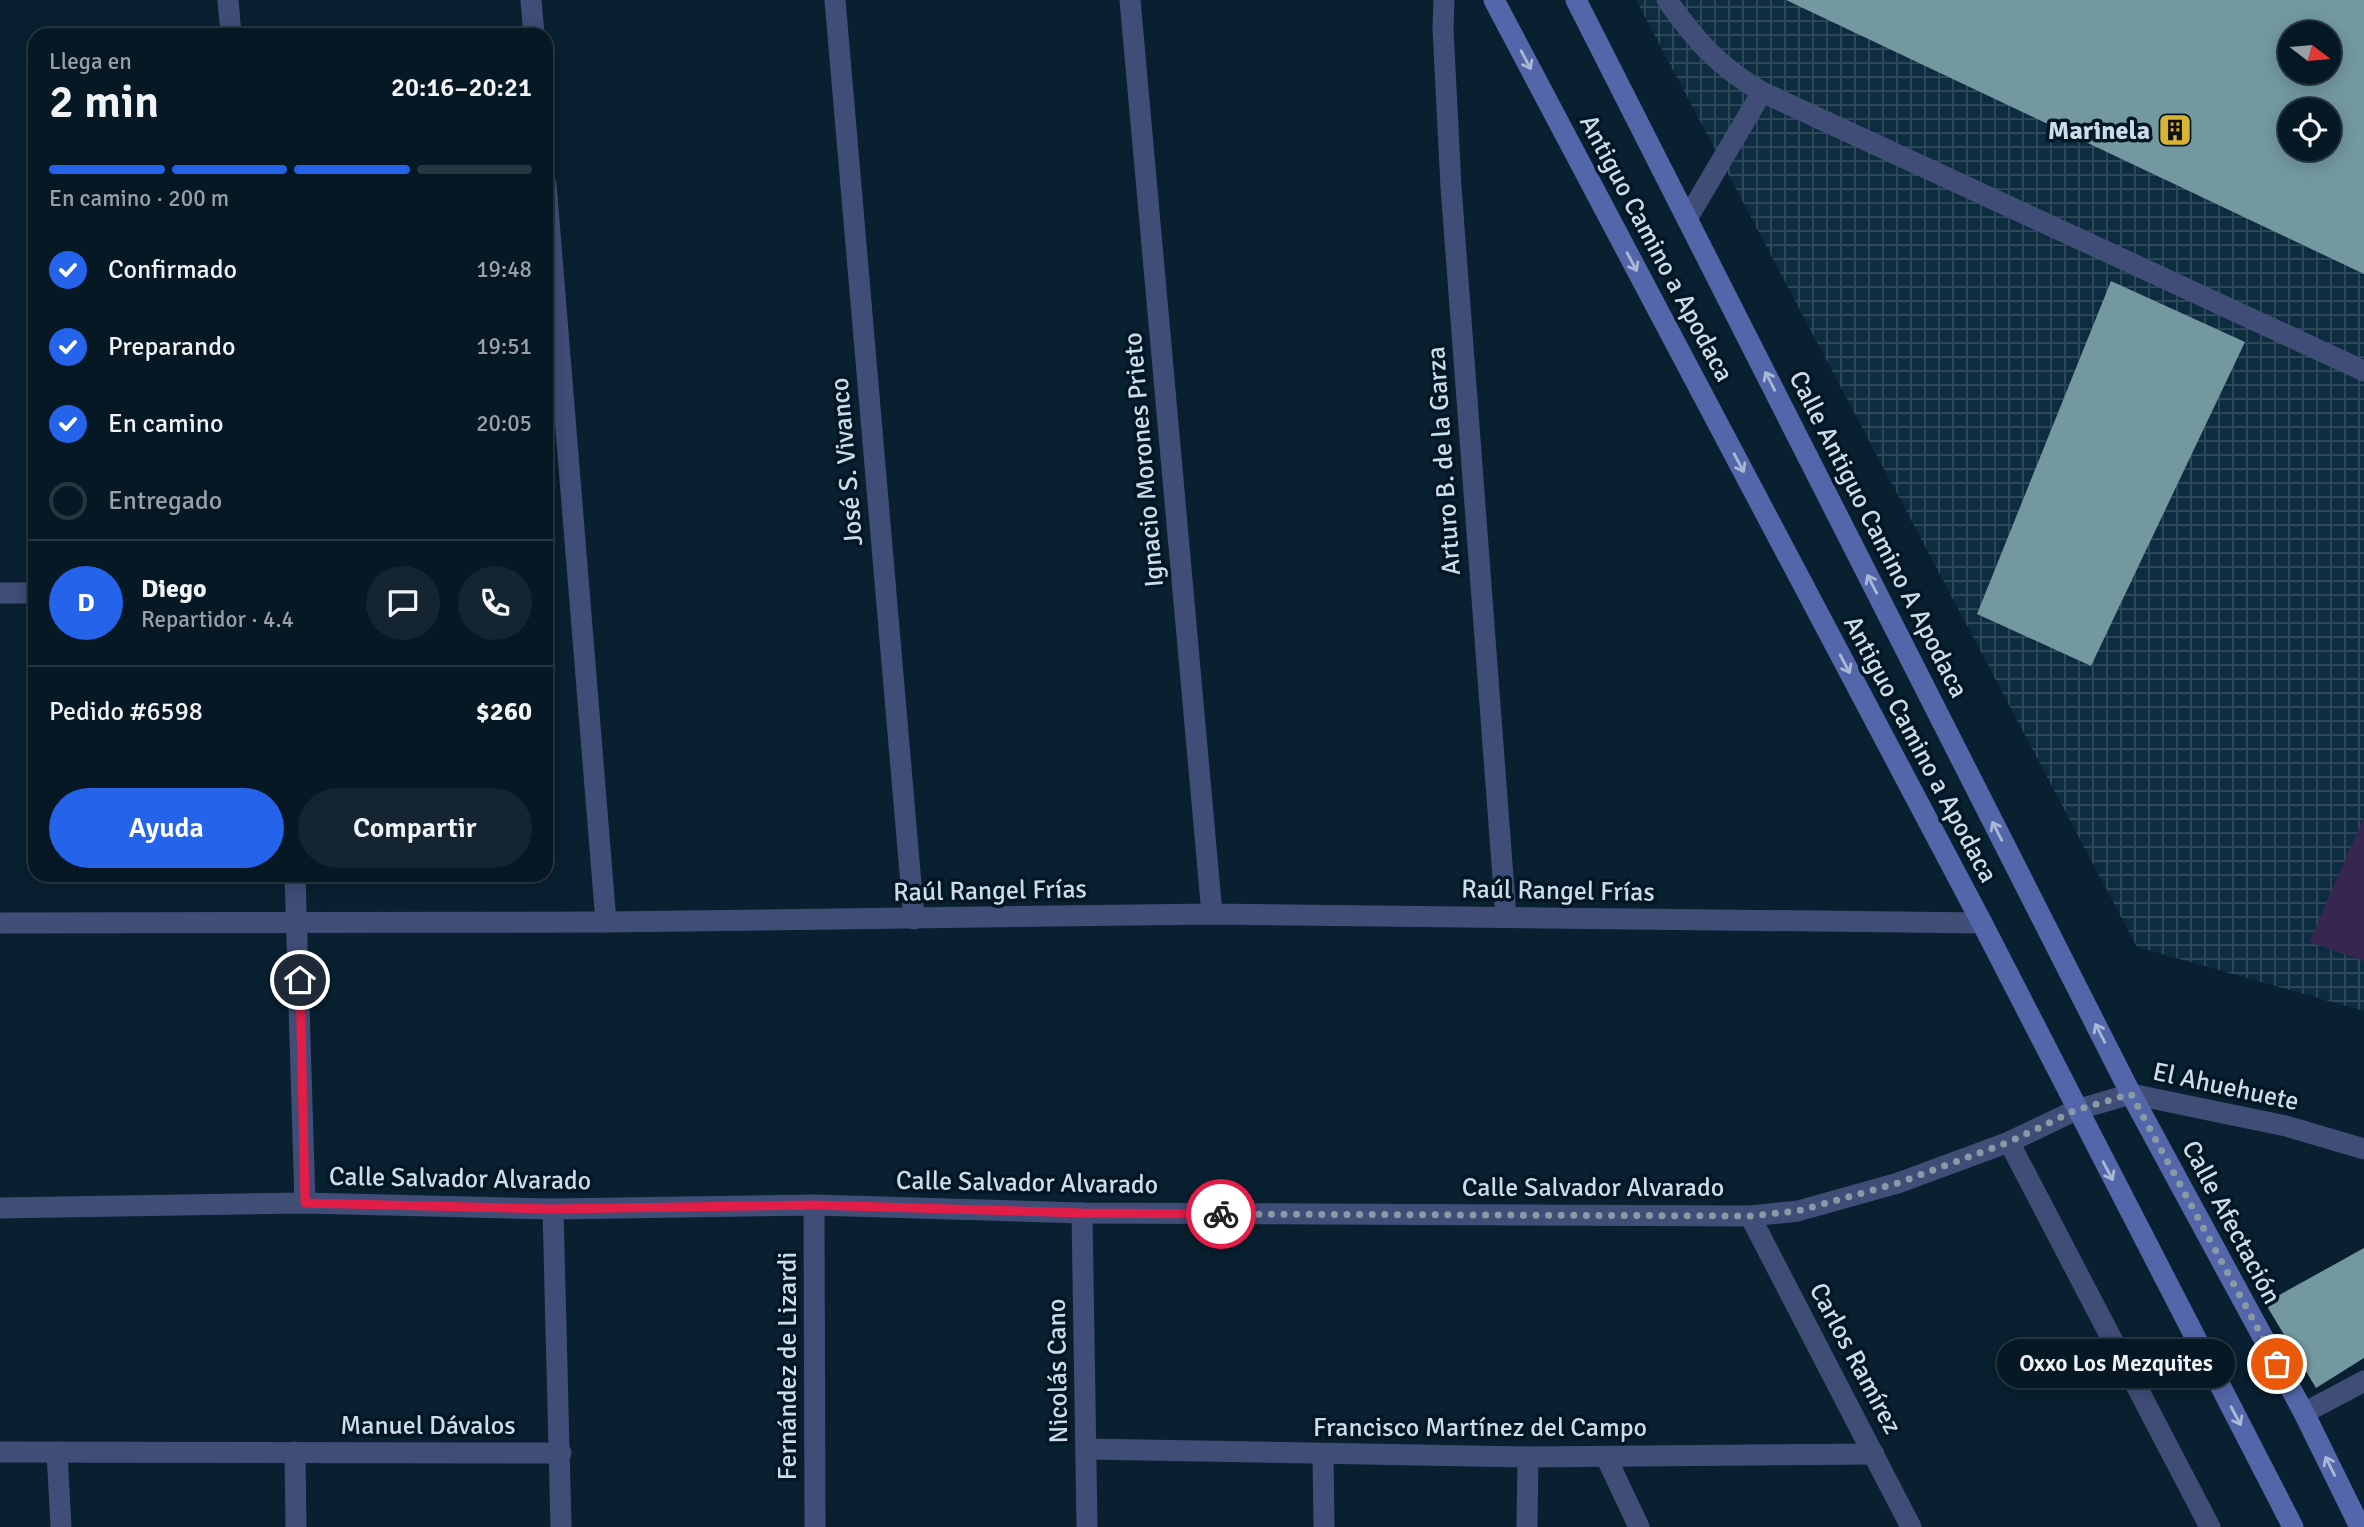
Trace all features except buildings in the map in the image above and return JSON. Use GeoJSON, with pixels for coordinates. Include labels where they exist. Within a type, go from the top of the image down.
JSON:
{"type":"FeatureCollection","features":[{"type":"Feature","properties":{"kind":"street"},"geometry":{"type":"LineString","coordinates":[[228,0],[230,28]]}},
{"type":"Feature","properties":{"kind":"street"},"geometry":{"type":"LineString","coordinates":[[531,0],[533,28]]}},
{"type":"Feature","properties":{"kind":"street","name":"José S. Vivanco"},"geometry":{"type":"LineString","coordinates":[[835,0],[914,919]]}},
{"type":"Feature","properties":{"kind":"street","name":"Ignacio Morones Prieto"},"geometry":{"type":"LineString","coordinates":[[1130,0],[1212,914]]}},
{"type":"Feature","properties":{"kind":"street","name":"Arturo B. de la Garza"},"geometry":{"type":"LineString","coordinates":[[1444,0],[1451,187],[1506,918]]}},
{"type":"Feature","properties":{"kind":"street","name":"Antiguo Camino a Apodaca"},"geometry":{"type":"LineString","coordinates":[[1494,0],[1982,923],[2293,1527]]}},
{"type":"Feature","properties":{"kind":"street","name":"Calle Antiguo Camino A Apodaca"},"geometry":{"type":"LineString","coordinates":[[1576,0],[2131,1094]]}},
{"type":"Feature","properties":{"kind":"street"},"geometry":{"type":"LineString","coordinates":[[1667,0],[1708,52],[1738,78],[1762,92],[2364,371]]}},
{"type":"Feature","properties":{"kind":"street"},"geometry":{"type":"LineString","coordinates":[[1687,219],[1762,92]]}},
{"type":"Feature","properties":{"kind":"street"},"geometry":{"type":"LineString","coordinates":[[553,269],[607,922]]}},
{"type":"Feature","properties":{"kind":"street"},"geometry":{"type":"LineString","coordinates":[[0,593],[28,593]]}},
{"type":"Feature","properties":{"kind":"street"},"geometry":{"type":"LineString","coordinates":[[295,882],[305,1203]]}},
{"type":"Feature","properties":{"kind":"street","name":"Raúl Rangel Frías"},"geometry":{"type":"LineString","coordinates":[[0,923],[607,922],[1212,914],[1982,923]]}},
{"type":"Feature","properties":{"kind":"street","name":"El Ahuehuete"},"geometry":{"type":"LineString","coordinates":[[2076,1110],[2131,1094],[2286,1126],[2364,1149]]}},
{"type":"Feature","properties":{"kind":"street","name":"Calle Afectación"},"geometry":{"type":"LineString","coordinates":[[2131,1094],[2304,1413],[2360,1527]]}},
{"type":"Feature","properties":{"kind":"street","name":"Calle Salvador Alvarado"},"geometry":{"type":"LineString","coordinates":[[0,1208],[305,1203],[553,1209],[814,1205],[1082,1213],[1750,1216],[1798,1211],[1898,1183],[2009,1142],[2076,1110]]}},
{"type":"Feature","properties":{"kind":"street"},"geometry":{"type":"LineString","coordinates":[[2009,1142],[2210,1527]]}},
{"type":"Feature","properties":{"kind":"street","name":"Fernández de Lizardi"},"geometry":{"type":"LineString","coordinates":[[814,1205],[815,1527]]}},
{"type":"Feature","properties":{"kind":"street"},"geometry":{"type":"LineString","coordinates":[[553,1209],[561,1527]]}},
{"type":"Feature","properties":{"kind":"street","name":"Nicolás Cano"},"geometry":{"type":"LineString","coordinates":[[1082,1213],[1087,1527]]}},
{"type":"Feature","properties":{"kind":"street","name":"Carlos Ramírez"},"geometry":{"type":"LineString","coordinates":[[1750,1216],[1911,1527]]}},
{"type":"Feature","properties":{"kind":"street"},"geometry":{"type":"LineString","coordinates":[[2304,1413],[2364,1381]]}},
{"type":"Feature","properties":{"kind":"street","name":"Francisco Martínez del Campo"},"geometry":{"type":"LineString","coordinates":[[1086,1449],[1528,1457],[1874,1454]]}},
{"type":"Feature","properties":{"kind":"street"},"geometry":{"type":"LineString","coordinates":[[0,1452],[57,1452],[61,1527]]}},
{"type":"Feature","properties":{"kind":"street","name":"Manuel Dávalos"},"geometry":{"type":"LineString","coordinates":[[57,1452],[561,1454]]}},
{"type":"Feature","properties":{"kind":"street"},"geometry":{"type":"LineString","coordinates":[[295,1452],[296,1527]]}},
{"type":"Feature","properties":{"kind":"street"},"geometry":{"type":"LineString","coordinates":[[1323,1454],[1324,1527]]}},
{"type":"Feature","properties":{"kind":"street"},"geometry":{"type":"LineString","coordinates":[[1527,1527],[1528,1457]]}},
{"type":"Feature","properties":{"kind":"street"},"geometry":{"type":"LineString","coordinates":[[1606,1457],[1639,1527]]}},
{"type":"Feature","properties":{"kind":"shaded area"},"geometry":{"type":"Polygon","coordinates":[[[1636,0],[2364,0],[2364,1011],[2137,947],[1636,0]]]}},
{"type":"Feature","properties":{"kind":"shaded area"},"geometry":{"type":"Polygon","coordinates":[[[2364,817],[2364,961],[2309,942],[2364,817]]]}},
{"type":"Feature","properties":{"kind":"way so far"},"geometry":{"type":"LineString","coordinates":[[1221,1214],[1750,1216],[1798,1211],[1898,1183],[2009,1142],[2076,1110],[2131,1094],[2277,1364]]}},
{"type":"Feature","properties":{"kind":"place","name":"Marinela"},"geometry":{"type":"Point","coordinates":[2175,130]}},
{"type":"Feature","properties":{"kind":"place","name":"Oxxo Los Mezquites"},"geometry":{"type":"Point","coordinates":[2277,1364]}},
{"type":"Feature","properties":{"kind":"route"},"geometry":{"type":"LineString","coordinates":[[300,980],[305,1203],[553,1209],[814,1205],[1221,1214]]}}]}
